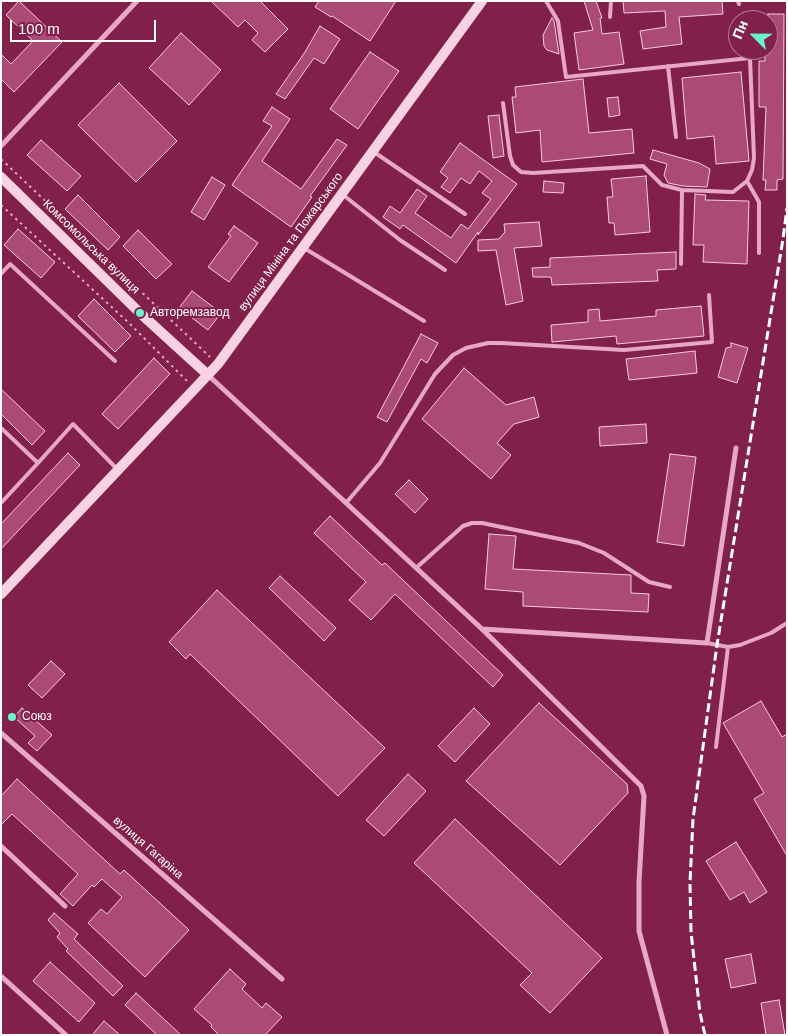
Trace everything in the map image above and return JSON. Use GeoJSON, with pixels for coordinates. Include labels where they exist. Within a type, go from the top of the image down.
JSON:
{"type":"FeatureCollection","features":[{"type":"Feature","properties":{"kind":"street"},"geometry":{"type":"LineString","coordinates":[[1,146],[137,1]]}},
{"type":"Feature","properties":{"kind":"street","name":"вулиця Мініна та Пожарського"},"geometry":{"type":"LineString","coordinates":[[1,594],[218,364],[482,1]]}},
{"type":"Feature","properties":{"kind":"street","name":"Комсомольська вулиця"},"geometry":{"type":"LineString","coordinates":[[1,177],[140,313],[208,376]]}},
{"type":"Feature","properties":{"kind":"street"},"geometry":{"type":"LineString","coordinates":[[208,376],[482,629],[641,786],[644,796],[639,882],[639,931],[667,1035]]}},
{"type":"Feature","properties":{"kind":"street"},"geometry":{"type":"LineString","coordinates":[[482,629],[707,643],[736,448]]}},
{"type":"Feature","properties":{"kind":"street","name":"вулиця Гагаріна"},"geometry":{"type":"LineString","coordinates":[[1,733],[282,978]]}},
{"type":"Feature","properties":{"kind":"street"},"geometry":{"type":"LineString","coordinates":[[1,846],[65,906]]}},
{"type":"Feature","properties":{"kind":"street"},"geometry":{"type":"LineString","coordinates":[[1,976],[66,1035]]}},
{"type":"Feature","properties":{"kind":"lane"},"geometry":{"type":"LineString","coordinates":[[503,103],[510,156],[514,165],[521,172],[533,173],[643,166],[662,185],[682,190],[733,192],[747,181],[752,170],[754,158],[750,58],[566,77],[558,21],[546,1]]}},
{"type":"Feature","properties":{"kind":"lane"},"geometry":{"type":"LineString","coordinates":[[610,17],[611,1]]}},
{"type":"Feature","properties":{"kind":"lane"},"geometry":{"type":"LineString","coordinates":[[668,66],[676,137]]}},
{"type":"Feature","properties":{"kind":"lane"},"geometry":{"type":"LineString","coordinates":[[372,150],[465,214]]}},
{"type":"Feature","properties":{"kind":"lane"},"geometry":{"type":"LineString","coordinates":[[747,181],[759,202],[759,253]]}},
{"type":"Feature","properties":{"kind":"lane"},"geometry":{"type":"LineString","coordinates":[[681,264],[682,190]]}},
{"type":"Feature","properties":{"kind":"lane"},"geometry":{"type":"LineString","coordinates":[[341,194],[400,240],[445,270]]}},
{"type":"Feature","properties":{"kind":"lane"},"geometry":{"type":"LineString","coordinates":[[302,247],[424,321]]}},
{"type":"Feature","properties":{"kind":"lane"},"geometry":{"type":"LineString","coordinates":[[1,274],[10,264],[115,361]]}},
{"type":"Feature","properties":{"kind":"lane"},"geometry":{"type":"LineString","coordinates":[[346,503],[380,463],[435,374],[454,356],[466,348],[488,343],[501,343],[624,350],[712,342],[709,295]]}},
{"type":"Feature","properties":{"kind":"lane"},"geometry":{"type":"LineString","coordinates":[[1,503],[73,424],[118,470]]}},
{"type":"Feature","properties":{"kind":"lane"},"geometry":{"type":"LineString","coordinates":[[1,428],[38,463]]}},
{"type":"Feature","properties":{"kind":"lane"},"geometry":{"type":"LineString","coordinates":[[416,568],[463,526],[472,523],[482,523],[579,543],[604,553],[649,582],[670,587]]}},
{"type":"Feature","properties":{"kind":"lane"},"geometry":{"type":"LineString","coordinates":[[707,643],[728,647],[740,645],[771,633],[787,623]]}},
{"type":"Feature","properties":{"kind":"lane"},"geometry":{"type":"LineString","coordinates":[[716,747],[728,647]]}},
{"type":"Feature","properties":{"kind":"path"},"geometry":{"type":"LineString","coordinates":[[1,159],[218,364]]}},
{"type":"Feature","properties":{"kind":"path"},"geometry":{"type":"LineString","coordinates":[[1,205],[129,324],[195,389]]}},
{"type":"Feature","properties":{"kind":"building"},"geometry":{"type":"Polygon","coordinates":[[[19,1],[62,42],[14,92],[1,79],[1,54],[11,64],[33,41],[6,15],[19,1]]]}},
{"type":"Feature","properties":{"kind":"building"},"geometry":{"type":"Polygon","coordinates":[[[211,1],[260,1],[288,29],[265,52],[252,40],[258,33],[245,20],[238,27],[211,1]]]}},
{"type":"Feature","properties":{"kind":"building"},"geometry":{"type":"Polygon","coordinates":[[[319,1],[396,1],[370,41],[315,7],[319,1]]]}},
{"type":"Feature","properties":{"kind":"building"},"geometry":{"type":"Polygon","coordinates":[[[584,1],[596,1],[602,18],[600,18],[602,34],[619,32],[624,64],[579,70],[574,33],[593,30],[584,1]]]}},
{"type":"Feature","properties":{"kind":"building"},"geometry":{"type":"Polygon","coordinates":[[[623,1],[722,1],[723,14],[679,17],[682,44],[643,49],[640,31],[666,27],[665,11],[624,13],[623,1]]]}},
{"type":"Feature","properties":{"kind":"building"},"geometry":{"type":"Polygon","coordinates":[[[778,14],[784,14],[783,179],[777,180],[777,190],[765,190],[766,180],[763,180],[766,107],[759,107],[759,61],[778,60],[778,14]]]}},
{"type":"Feature","properties":{"kind":"building"},"geometry":{"type":"Polygon","coordinates":[[[552,18],[559,54],[547,50],[544,46],[543,35],[552,18]]]}},
{"type":"Feature","properties":{"kind":"building"},"geometry":{"type":"Polygon","coordinates":[[[320,26],[340,39],[324,64],[314,58],[285,99],[276,94],[305,52],[320,26]]]}},
{"type":"Feature","properties":{"kind":"building"},"geometry":{"type":"Polygon","coordinates":[[[181,33],[221,70],[189,105],[149,68],[181,33]]]}},
{"type":"Feature","properties":{"kind":"building"},"geometry":{"type":"Polygon","coordinates":[[[370,52],[399,71],[358,129],[330,109],[370,52]]]}},
{"type":"Feature","properties":{"kind":"building"},"geometry":{"type":"Polygon","coordinates":[[[741,72],[749,161],[716,164],[714,136],[687,139],[682,78],[741,72]]]}},
{"type":"Feature","properties":{"kind":"building"},"geometry":{"type":"Polygon","coordinates":[[[583,79],[589,133],[632,129],[634,153],[542,162],[540,130],[516,133],[512,97],[516,97],[515,87],[583,79]]]}},
{"type":"Feature","properties":{"kind":"building"},"geometry":{"type":"Polygon","coordinates":[[[119,83],[177,141],[136,182],[78,125],[119,83]]]}},
{"type":"Feature","properties":{"kind":"building"},"geometry":{"type":"Polygon","coordinates":[[[618,97],[620,115],[609,117],[607,98],[618,97]]]}},
{"type":"Feature","properties":{"kind":"building"},"geometry":{"type":"Polygon","coordinates":[[[272,107],[290,119],[262,161],[301,189],[337,139],[347,145],[310,196],[312,197],[291,227],[232,185],[272,126],[263,121],[272,107]]]}},
{"type":"Feature","properties":{"kind":"building"},"geometry":{"type":"Polygon","coordinates":[[[499,115],[504,156],[493,158],[488,116],[499,115]]]}},
{"type":"Feature","properties":{"kind":"building"},"geometry":{"type":"Polygon","coordinates":[[[41,140],[81,176],[67,191],[27,155],[41,140]]]}},
{"type":"Feature","properties":{"kind":"building"},"geometry":{"type":"Polygon","coordinates":[[[460,143],[517,184],[478,235],[478,232],[456,263],[403,225],[400,229],[383,217],[390,206],[400,213],[417,189],[427,196],[415,213],[451,238],[461,224],[468,229],[491,199],[482,193],[492,181],[479,171],[470,184],[461,178],[450,193],[441,187],[448,178],[440,172],[460,143]]]}},
{"type":"Feature","properties":{"kind":"building"},"geometry":{"type":"Polygon","coordinates":[[[653,150],[699,163],[710,169],[707,187],[668,183],[664,175],[667,164],[650,159],[653,150]]]}},
{"type":"Feature","properties":{"kind":"building"},"geometry":{"type":"Polygon","coordinates":[[[646,176],[650,232],[615,235],[614,223],[609,223],[607,197],[613,197],[611,179],[646,176]]]}},
{"type":"Feature","properties":{"kind":"building"},"geometry":{"type":"Polygon","coordinates":[[[212,177],[225,185],[204,220],[191,212],[212,177]]]}},
{"type":"Feature","properties":{"kind":"building"},"geometry":{"type":"Polygon","coordinates":[[[544,181],[564,183],[563,193],[543,192],[544,181]]]}},
{"type":"Feature","properties":{"kind":"building"},"geometry":{"type":"Polygon","coordinates":[[[695,194],[706,195],[705,200],[749,201],[747,264],[703,262],[704,245],[693,245],[695,194]]]}},
{"type":"Feature","properties":{"kind":"building"},"geometry":{"type":"Polygon","coordinates":[[[78,195],[120,237],[108,250],[65,209],[78,195]]]}},
{"type":"Feature","properties":{"kind":"building"},"geometry":{"type":"Polygon","coordinates":[[[539,222],[542,246],[514,248],[523,301],[506,305],[496,250],[478,251],[478,240],[499,239],[505,232],[504,224],[539,222]]]}},
{"type":"Feature","properties":{"kind":"building"},"geometry":{"type":"Polygon","coordinates":[[[234,226],[258,243],[229,282],[208,267],[231,236],[228,234],[234,226]]]}},
{"type":"Feature","properties":{"kind":"building"},"geometry":{"type":"Polygon","coordinates":[[[18,229],[55,262],[41,278],[4,245],[18,229]]]}},
{"type":"Feature","properties":{"kind":"building"},"geometry":{"type":"Polygon","coordinates":[[[138,230],[172,264],[156,279],[123,246],[138,230]]]}},
{"type":"Feature","properties":{"kind":"building"},"geometry":{"type":"Polygon","coordinates":[[[676,252],[676,269],[657,270],[658,281],[552,285],[551,277],[533,277],[532,268],[550,267],[550,258],[676,252]]]}},
{"type":"Feature","properties":{"kind":"building"},"geometry":{"type":"Polygon","coordinates":[[[192,291],[221,313],[208,330],[179,308],[192,291]]]}},
{"type":"Feature","properties":{"kind":"building"},"geometry":{"type":"Polygon","coordinates":[[[94,299],[131,336],[115,352],[78,316],[94,299]]]}},
{"type":"Feature","properties":{"kind":"building"},"geometry":{"type":"Polygon","coordinates":[[[701,306],[704,336],[617,344],[616,336],[552,342],[551,325],[588,322],[588,310],[599,309],[600,321],[656,316],[656,310],[701,306]]]}},
{"type":"Feature","properties":{"kind":"building"},"geometry":{"type":"Polygon","coordinates":[[[421,334],[438,343],[427,363],[421,359],[387,422],[377,417],[421,334]]]}},
{"type":"Feature","properties":{"kind":"building"},"geometry":{"type":"Polygon","coordinates":[[[731,343],[748,348],[737,383],[718,377],[726,348],[731,347],[731,343]]]}},
{"type":"Feature","properties":{"kind":"building"},"geometry":{"type":"Polygon","coordinates":[[[695,351],[697,373],[629,380],[626,359],[695,351]]]}},
{"type":"Feature","properties":{"kind":"building"},"geometry":{"type":"Polygon","coordinates":[[[154,358],[170,374],[118,429],[102,414],[154,358]]]}},
{"type":"Feature","properties":{"kind":"building"},"geometry":{"type":"Polygon","coordinates":[[[464,368],[506,405],[534,397],[539,417],[514,424],[497,443],[511,455],[491,479],[422,419],[464,368]]]}},
{"type":"Feature","properties":{"kind":"building"},"geometry":{"type":"Polygon","coordinates":[[[1,389],[45,431],[32,445],[1,414],[1,389]]]}},
{"type":"Feature","properties":{"kind":"building"},"geometry":{"type":"Polygon","coordinates":[[[646,424],[647,443],[600,446],[599,427],[646,424]]]}},
{"type":"Feature","properties":{"kind":"building"},"geometry":{"type":"Polygon","coordinates":[[[68,453],[80,465],[1,549],[1,524],[68,453]]]}},
{"type":"Feature","properties":{"kind":"building"},"geometry":{"type":"Polygon","coordinates":[[[670,454],[696,457],[684,546],[657,542],[670,454]]]}},
{"type":"Feature","properties":{"kind":"building"},"geometry":{"type":"Polygon","coordinates":[[[409,480],[428,499],[415,513],[395,494],[409,480]]]}},
{"type":"Feature","properties":{"kind":"building"},"geometry":{"type":"Polygon","coordinates":[[[330,516],[382,565],[385,563],[503,675],[493,687],[395,594],[371,620],[349,600],[366,582],[314,533],[330,516]]]}},
{"type":"Feature","properties":{"kind":"building"},"geometry":{"type":"Polygon","coordinates":[[[489,534],[516,536],[513,569],[631,575],[631,593],[649,594],[648,612],[523,606],[523,592],[485,589],[489,534]]]}},
{"type":"Feature","properties":{"kind":"building"},"geometry":{"type":"Polygon","coordinates":[[[280,576],[336,628],[324,641],[269,588],[280,576]]]}},
{"type":"Feature","properties":{"kind":"building"},"geometry":{"type":"Polygon","coordinates":[[[217,590],[385,748],[338,796],[190,654],[186,659],[169,642],[217,590]]]}},
{"type":"Feature","properties":{"kind":"building"},"geometry":{"type":"Polygon","coordinates":[[[51,661],[65,674],[42,698],[28,685],[51,661]]]}},
{"type":"Feature","properties":{"kind":"building"},"geometry":{"type":"Polygon","coordinates":[[[761,701],[782,737],[787,734],[787,856],[754,799],[764,793],[723,723],[761,701]]]}},
{"type":"Feature","properties":{"kind":"building"},"geometry":{"type":"Polygon","coordinates":[[[539,703],[627,784],[628,793],[560,865],[466,781],[539,703]]]}},
{"type":"Feature","properties":{"kind":"building"},"geometry":{"type":"Polygon","coordinates":[[[22,708],[52,735],[37,751],[28,743],[35,736],[14,717],[22,708]]]}},
{"type":"Feature","properties":{"kind":"building"},"geometry":{"type":"Polygon","coordinates":[[[474,708],[490,724],[455,762],[438,746],[474,708]]]}},
{"type":"Feature","properties":{"kind":"building"},"geometry":{"type":"Polygon","coordinates":[[[408,774],[426,791],[384,836],[366,820],[408,774]]]}},
{"type":"Feature","properties":{"kind":"building"},"geometry":{"type":"Polygon","coordinates":[[[17,779],[120,874],[124,870],[189,930],[145,977],[88,923],[101,909],[107,914],[122,897],[102,879],[94,887],[92,885],[73,906],[60,894],[78,874],[12,814],[1,825],[1,796],[17,779]]]}},
{"type":"Feature","properties":{"kind":"building"},"geometry":{"type":"Polygon","coordinates":[[[455,819],[602,958],[550,1013],[520,985],[532,973],[414,863],[455,819]]]}},
{"type":"Feature","properties":{"kind":"building"},"geometry":{"type":"Polygon","coordinates":[[[736,842],[767,892],[750,903],[744,892],[730,900],[706,861],[736,842]]]}},
{"type":"Feature","properties":{"kind":"building"},"geometry":{"type":"Polygon","coordinates":[[[54,913],[78,934],[74,939],[123,986],[113,996],[66,951],[68,949],[57,937],[60,933],[48,920],[54,913]]]}},
{"type":"Feature","properties":{"kind":"building"},"geometry":{"type":"Polygon","coordinates":[[[751,954],[756,983],[731,988],[725,959],[751,954]]]}},
{"type":"Feature","properties":{"kind":"building"},"geometry":{"type":"Polygon","coordinates":[[[50,962],[95,1003],[79,1022],[33,981],[50,962]]]}},
{"type":"Feature","properties":{"kind":"building"},"geometry":{"type":"Polygon","coordinates":[[[230,969],[246,984],[242,989],[262,1008],[266,1003],[282,1017],[265,1035],[219,1035],[211,1027],[212,1025],[194,1009],[230,969]]]}},
{"type":"Feature","properties":{"kind":"building"},"geometry":{"type":"Polygon","coordinates":[[[136,993],[181,1035],[157,1035],[125,1005],[136,993]]]}},
{"type":"Feature","properties":{"kind":"building"},"geometry":{"type":"Polygon","coordinates":[[[779,1000],[785,1035],[766,1035],[761,1003],[779,1000]]]}},
{"type":"Feature","properties":{"kind":"building"},"geometry":{"type":"Polygon","coordinates":[[[104,1021],[120,1035],[92,1035],[104,1021]]]}},
{"type":"Feature","properties":{"kind":"railway"},"geometry":{"type":"LineString","coordinates":[[705,1035],[700,1013],[691,932],[690,883],[693,819],[717,645],[787,208]]}},
{"type":"Feature","properties":{"kind":"place","name":"Авторемзавод"},"geometry":{"type":"Point","coordinates":[140,313]}},
{"type":"Feature","properties":{"kind":"place","name":"Союз"},"geometry":{"type":"Point","coordinates":[12,717]}}]}
